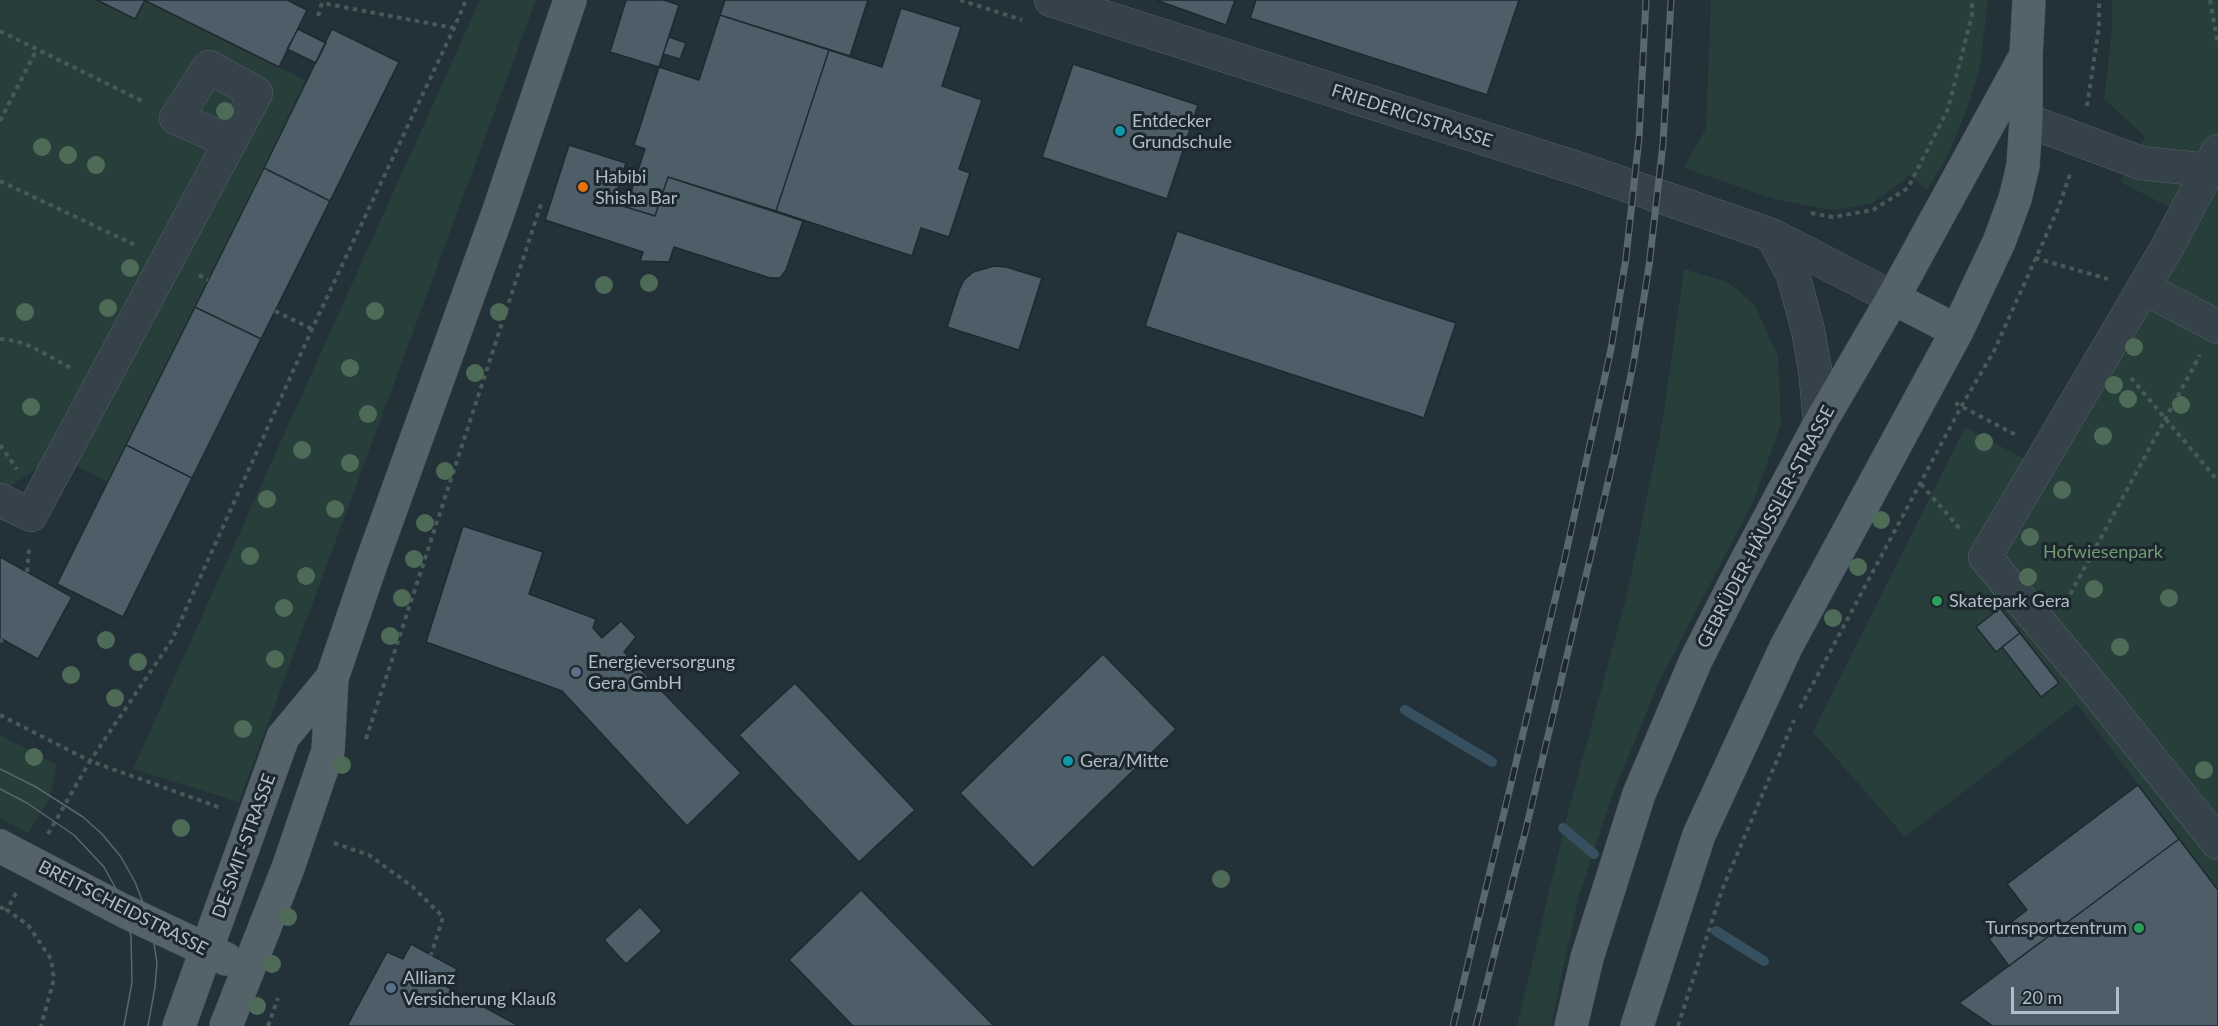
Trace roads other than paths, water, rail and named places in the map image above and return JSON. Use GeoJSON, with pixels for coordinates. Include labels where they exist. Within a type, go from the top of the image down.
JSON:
{"type":"FeatureCollection","features":[{"type":"Feature","properties":{"kind":"main road","name":"DE-SMIT-STRASSE"},"geometry":{"type":"LineString","coordinates":[[226,1026],[288,868],[328,751],[332,678],[498,213],[570,0]]}},
{"type":"Feature","properties":{"kind":"main road","name":"GEBRÜDER-HÄUSSLER-STRASSE"},"geometry":{"type":"LineString","coordinates":[[1637,1026],[1699,835],[1786,647],[1957,331],[1999,242],[2015,199],[2023,166],[2029,0]]}},
{"type":"Feature","properties":{"kind":"main road","name":"GEBRÜDER-HÄUSSLER-STRASSE"},"geometry":{"type":"LineString","coordinates":[[1571,1026],[1587,957],[1639,794],[1696,660],[1820,423],[1893,298],[2026,56]]}},
{"type":"Feature","properties":{"kind":"main road"},"geometry":{"type":"LineString","coordinates":[[1893,298],[1957,331]]}},
{"type":"Feature","properties":{"kind":"main road","name":"DE-SMIT-STRASSE"},"geometry":{"type":"LineString","coordinates":[[179,1026],[283,737],[332,678]]}},
{"type":"Feature","properties":{"kind":"main road","name":"BREITSCHEIDSTRASSE"},"geometry":{"type":"LineString","coordinates":[[0,846],[124,911],[207,951],[249,967]]}},
{"type":"Feature","properties":{"kind":"street","name":"FRIEDERICISTRASSE"},"geometry":{"type":"LineString","coordinates":[[1051,0],[1583,170],[1772,235],[1893,298]]}},
{"type":"Feature","properties":{"kind":"street"},"geometry":{"type":"LineString","coordinates":[[0,500],[31,515],[230,142],[255,93],[209,67],[176,118],[230,142]]}},
{"type":"Feature","properties":{"kind":"street"},"geometry":{"type":"LineString","coordinates":[[2026,120],[2141,163],[2213,160]]}},
{"type":"Feature","properties":{"kind":"street"},"geometry":{"type":"LineString","coordinates":[[2213,160],[2144,288],[1985,557],[2218,843]]}},
{"type":"Feature","properties":{"kind":"street"},"geometry":{"type":"LineString","coordinates":[[1772,235],[1792,275],[1808,330],[1815,370],[1820,423]]}},
{"type":"Feature","properties":{"kind":"street"},"geometry":{"type":"LineString","coordinates":[[2144,288],[2217,326]]}},
{"type":"Feature","properties":{"kind":"waterway"},"geometry":{"type":"LineString","coordinates":[[1405,710],[1492,762]]}},
{"type":"Feature","properties":{"kind":"waterway"},"geometry":{"type":"LineString","coordinates":[[1563,828],[1594,854]]}},
{"type":"Feature","properties":{"kind":"waterway"},"geometry":{"type":"LineString","coordinates":[[1716,931],[1764,961]]}},
{"type":"Feature","properties":{"kind":"tram line"},"geometry":{"type":"LineString","coordinates":[[0,769],[36,787],[83,817],[102,834],[121,857],[135,882],[151,924],[157,963],[148,1026]]}},
{"type":"Feature","properties":{"kind":"tram line"},"geometry":{"type":"LineString","coordinates":[[0,789],[27,803],[74,835],[104,867],[115,887],[131,936],[132,982],[124,1026]]}},
{"type":"Feature","properties":{"kind":"railway"},"geometry":{"type":"LineString","coordinates":[[1453,1026],[1564,562],[1611,349],[1626,258],[1639,138],[1646,0]]}},
{"type":"Feature","properties":{"kind":"railway"},"geometry":{"type":"LineString","coordinates":[[1476,1026],[1525,833],[1615,453],[1634,360],[1649,266],[1663,144],[1671,0]]}},
{"type":"Feature","properties":{"kind":"place","name":"Entdecker Grundschule"},"geometry":{"type":"Point","coordinates":[1120,131]}},
{"type":"Feature","properties":{"kind":"place","name":"Habibi Shisha Bar"},"geometry":{"type":"Point","coordinates":[583,187]}},
{"type":"Feature","properties":{"kind":"place","name":"Skatepark Gera"},"geometry":{"type":"Point","coordinates":[1937,601]}},
{"type":"Feature","properties":{"kind":"place","name":"Energieversorgung Gera GmbH"},"geometry":{"type":"Point","coordinates":[576,672]}},
{"type":"Feature","properties":{"kind":"place","name":"Gera/Mitte"},"geometry":{"type":"Point","coordinates":[1068,761]}},
{"type":"Feature","properties":{"kind":"place","name":"Turnsportzentrum"},"geometry":{"type":"Point","coordinates":[2139,928]}},
{"type":"Feature","properties":{"kind":"place","name":"Allianz Versicherung Klauß"},"geometry":{"type":"Point","coordinates":[391,988]}},
{"type":"Feature","properties":{"kind":"park label","name":"Hofwiesenpark"},"geometry":{"type":"Point","coordinates":[2103,552]}}]}
